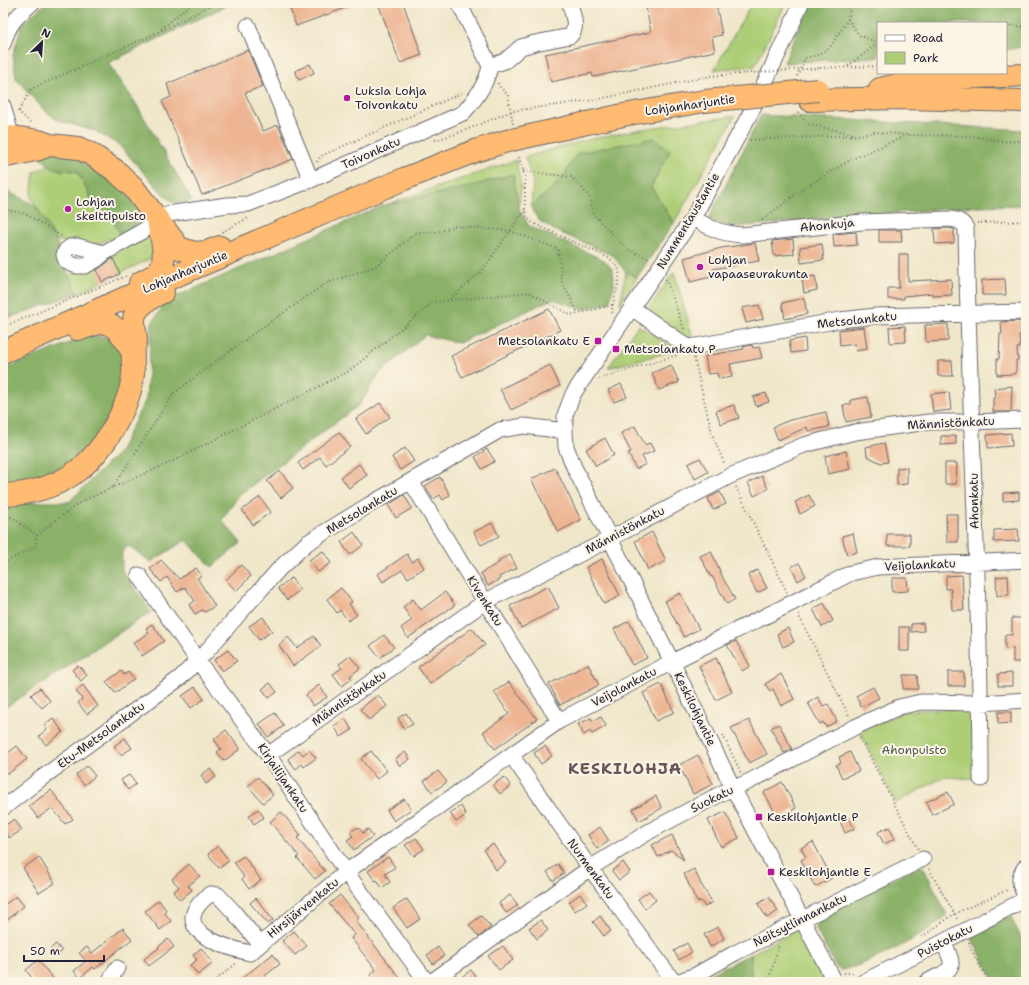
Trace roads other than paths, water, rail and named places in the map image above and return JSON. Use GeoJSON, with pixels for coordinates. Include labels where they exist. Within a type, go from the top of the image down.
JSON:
{"type":"FeatureCollection","features":[{"type":"Feature","properties":{"kind":"highway"},"geometry":{"type":"LineString","coordinates":[[880,89],[924,79],[1026,76]]}},
{"type":"Feature","properties":{"kind":"highway","name":"Lohjanharjuntie"},"geometry":{"type":"LineString","coordinates":[[3,352],[186,271],[404,179],[468,154],[507,141],[623,115],[814,95],[880,89],[1026,90]]}},
{"type":"Feature","properties":{"kind":"highway","name":"Lohjanharjuntie"},"geometry":{"type":"LineString","coordinates":[[814,95],[1026,101]]}},
{"type":"Feature","properties":{"kind":"highway"},"geometry":{"type":"LineString","coordinates":[[8,142],[39,141],[50,145],[78,148],[106,163],[133,187],[179,248],[194,253],[207,252],[254,232],[274,234]]}},
{"type":"Feature","properties":{"kind":"highway"},"geometry":{"type":"LineString","coordinates":[[113,304],[129,288],[155,275],[163,264],[164,255],[157,218]]}},
{"type":"Feature","properties":{"kind":"highway"},"geometry":{"type":"LineString","coordinates":[[3,495],[31,492],[49,487],[85,466],[109,436],[130,390],[133,374],[133,353],[136,341],[134,327],[136,314],[147,300],[168,290],[186,271]]}},
{"type":"Feature","properties":{"kind":"highway"},"geometry":{"type":"LineString","coordinates":[[54,330],[81,329],[100,322],[115,326],[133,353]]}},
{"type":"Feature","properties":{"kind":"street"},"geometry":{"type":"LineString","coordinates":[[3,44],[5,36],[14,18],[32,3]]}},
{"type":"Feature","properties":{"kind":"street"},"geometry":{"type":"LineString","coordinates":[[459,3],[489,69],[505,61],[521,47],[570,36],[574,32],[575,28],[570,3]]}},
{"type":"Feature","properties":{"kind":"street","name":"Nummentaustantie"},"geometry":{"type":"LineString","coordinates":[[565,431],[565,415],[574,394],[693,218],[753,107],[801,3]]}},
{"type":"Feature","properties":{"kind":"street"},"geometry":{"type":"LineString","coordinates":[[248,26],[309,176]]}},
{"type":"Feature","properties":{"kind":"street","name":"Toivonkatu"},"geometry":{"type":"LineString","coordinates":[[157,218],[168,214],[227,205],[248,204],[309,176],[463,113],[475,100],[489,69]]}},
{"type":"Feature","properties":{"kind":"street"},"geometry":{"type":"LineString","coordinates":[[3,106],[8,142]]}},
{"type":"Feature","properties":{"kind":"street"},"geometry":{"type":"LineString","coordinates":[[78,246],[70,247],[66,250],[64,255],[66,260],[71,264],[84,266],[146,229],[157,218]]}},
{"type":"Feature","properties":{"kind":"street","name":"Ahonkuja"},"geometry":{"type":"LineString","coordinates":[[693,218],[715,231],[742,235],[862,222],[950,219],[958,220],[964,224]]}},
{"type":"Feature","properties":{"kind":"street","name":"Ahonkatu"},"geometry":{"type":"LineString","coordinates":[[964,224],[966,228],[967,314],[981,703],[981,779]]}},
{"type":"Feature","properties":{"kind":"street","name":"Metsolankatu"},"geometry":{"type":"LineString","coordinates":[[632,308],[685,345],[685,351],[840,320],[876,316],[1026,312]]}},
{"type":"Feature","properties":{"kind":"street","name":"Männistönkatu"},"geometry":{"type":"LineString","coordinates":[[268,755],[486,601],[730,476],[804,445],[855,432],[929,422],[1026,420]]}},
{"type":"Feature","properties":{"kind":"street","name":"Metsolankatu"},"geometry":{"type":"LineString","coordinates":[[198,661],[280,568],[307,543],[369,505],[500,430],[524,426],[565,431]]}},
{"type":"Feature","properties":{"kind":"street","name":"Keskilohjantie"},"geometry":{"type":"LineString","coordinates":[[565,431],[566,447],[574,468],[672,662],[733,788],[833,979]]}},
{"type":"Feature","properties":{"kind":"street","name":"Kivenkatu"},"geometry":{"type":"LineString","coordinates":[[411,482],[559,721]]}},
{"type":"Feature","properties":{"kind":"street","name":"Veijolankatu"},"geometry":{"type":"LineString","coordinates":[[346,872],[559,721],[672,662],[851,573],[878,567],[1026,560]]}},
{"type":"Feature","properties":{"kind":"street","name":"Kirjailijankatu"},"geometry":{"type":"LineString","coordinates":[[139,575],[198,661],[268,755],[346,872],[427,982]]}},
{"type":"Feature","properties":{"kind":"street","name":"Etu-Metsolankatu"},"geometry":{"type":"LineString","coordinates":[[3,808],[43,777],[180,678],[198,661]]}},
{"type":"Feature","properties":{"kind":"street","name":"Suokatu"},"geometry":{"type":"LineString","coordinates":[[431,982],[590,868],[650,831],[848,730],[899,706],[921,702],[981,703],[1026,700]]}},
{"type":"Feature","properties":{"kind":"street","name":"Nurmenkatu"},"geometry":{"type":"LineString","coordinates":[[511,755],[590,868],[676,982]]}},
{"type":"Feature","properties":{"kind":"street","name":"Neitsytlinnankatu"},"geometry":{"type":"LineString","coordinates":[[676,982],[696,975],[735,953],[923,859]]}},
{"type":"Feature","properties":{"kind":"street"},"geometry":{"type":"LineString","coordinates":[[1026,866],[1021,873],[1020,884],[1026,898]]}},
{"type":"Feature","properties":{"kind":"street","name":"Hirsijärvenkatu"},"geometry":{"type":"LineString","coordinates":[[255,948],[346,872]]}},
{"type":"Feature","properties":{"kind":"street","name":"Puistokatu"},"geometry":{"type":"LineString","coordinates":[[859,978],[943,942],[1026,898]]}},
{"type":"Feature","properties":{"kind":"street"},"geometry":{"type":"LineString","coordinates":[[926,982],[949,970],[952,965],[943,942]]}},
{"type":"Feature","properties":{"kind":"street"},"geometry":{"type":"LineString","coordinates":[[110,982],[117,968]]}},
{"type":"Feature","properties":{"kind":"place","name":"Luksia Lohja Toivonkatu"},"geometry":{"type":"Point","coordinates":[347,98]}},
{"type":"Feature","properties":{"kind":"place","name":"Lohjan skeittipuisto"},"geometry":{"type":"Point","coordinates":[68,209]}},
{"type":"Feature","properties":{"kind":"place","name":"Lohjan vapaaseurakunta"},"geometry":{"type":"Point","coordinates":[700,267]}},
{"type":"Feature","properties":{"kind":"place","name":"Metsolankatu E"},"geometry":{"type":"Point","coordinates":[598,341]}},
{"type":"Feature","properties":{"kind":"place","name":"Metsolankatu P"},"geometry":{"type":"Point","coordinates":[616,349]}},
{"type":"Feature","properties":{"kind":"place","name":"Keskilohjantie P"},"geometry":{"type":"Point","coordinates":[759,817]}},
{"type":"Feature","properties":{"kind":"place","name":"Keskilohjantie E"},"geometry":{"type":"Point","coordinates":[771,872]}},
{"type":"Feature","properties":{"kind":"district","name":"KESKILOHJA"},"geometry":{"type":"Point","coordinates":[625,768]}},
{"type":"Feature","properties":{"kind":"park label","name":"Ahonpuisto"},"geometry":{"type":"Point","coordinates":[914,750]}}]}
